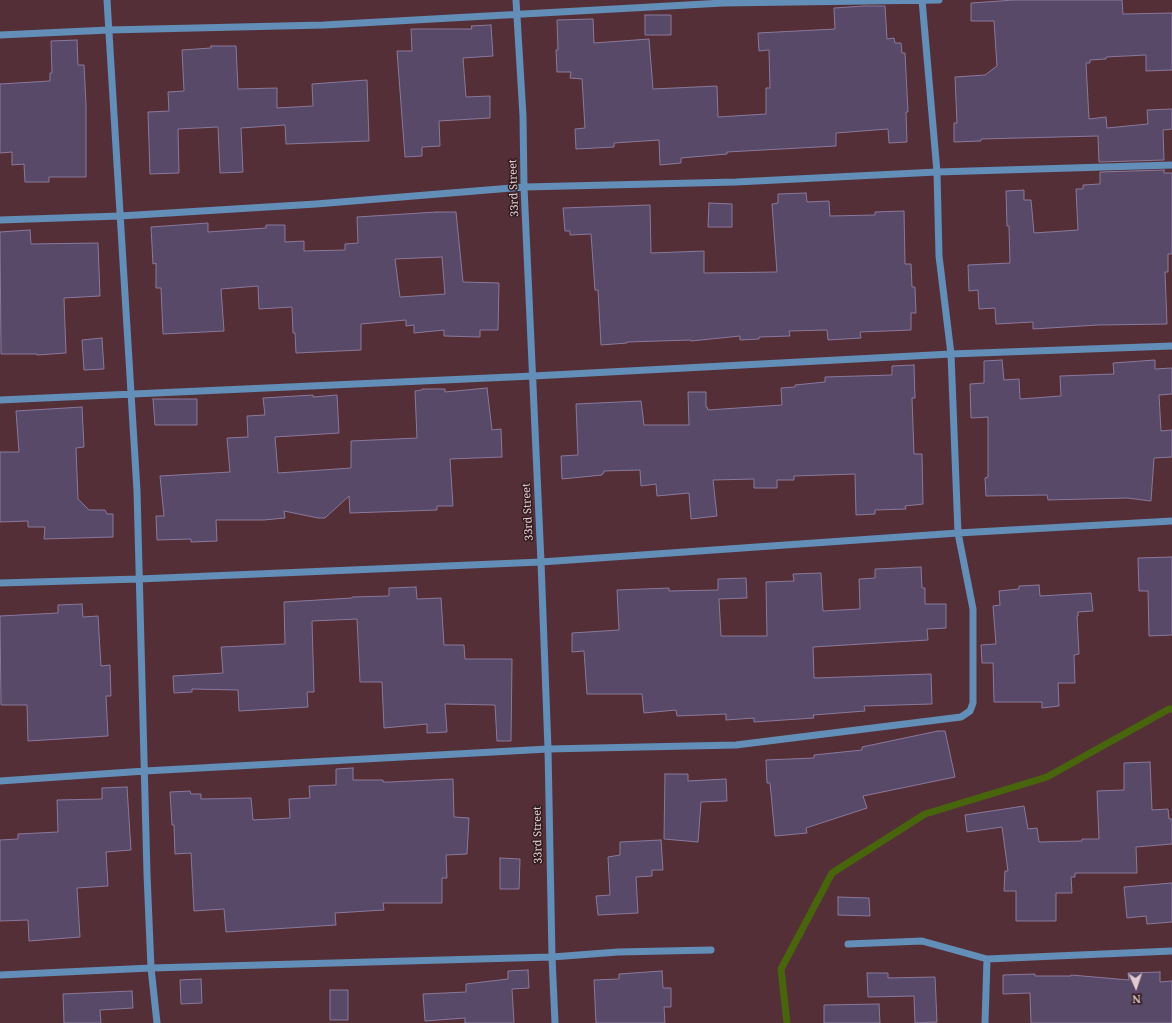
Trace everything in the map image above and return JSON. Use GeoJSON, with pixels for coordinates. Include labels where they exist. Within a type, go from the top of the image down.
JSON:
{"type":"FeatureCollection","features":[{"type":"Feature","properties":{"kind":"street"},"geometry":{"type":"LineString","coordinates":[[107,0],[137,491],[147,874],[151,968],[157,1023]]}},
{"type":"Feature","properties":{"kind":"street","name":"33rd Street"},"geometry":{"type":"LineString","coordinates":[[516,0],[523,116],[524,188],[541,562],[548,749],[552,957],[555,1023]]}},
{"type":"Feature","properties":{"kind":"street"},"geometry":{"type":"LineString","coordinates":[[0,781],[145,771],[548,749],[736,745],[937,720],[961,716],[970,711],[972,703],[973,609],[958,533],[951,354],[940,256],[937,172],[922,0]]}},
{"type":"Feature","properties":{"kind":"street"},"geometry":{"type":"LineString","coordinates":[[0,35],[109,30],[324,25],[723,3],[939,0]]}},
{"type":"Feature","properties":{"kind":"street"},"geometry":{"type":"LineString","coordinates":[[0,220],[120,216],[316,204],[524,188],[736,182],[937,172],[1172,165]]}},
{"type":"Feature","properties":{"kind":"street"},"geometry":{"type":"LineString","coordinates":[[0,400],[533,376],[951,354],[1172,346]]}},
{"type":"Feature","properties":{"kind":"street"},"geometry":{"type":"LineString","coordinates":[[0,583],[140,579],[541,562],[958,533],[1172,521]]}},
{"type":"Feature","properties":{"kind":"street"},"geometry":{"type":"LineString","coordinates":[[848,944],[922,941],[987,959],[1172,951]]}},
{"type":"Feature","properties":{"kind":"street"},"geometry":{"type":"LineString","coordinates":[[0,975],[151,968],[552,957],[618,952],[711,950]]}},
{"type":"Feature","properties":{"kind":"street"},"geometry":{"type":"LineString","coordinates":[[985,1023],[987,959]]}},
{"type":"Feature","properties":{"kind":"building"},"geometry":{"type":"Polygon","coordinates":[[[1014,0],[1122,0],[1123,14],[1172,13],[1172,70],[1146,71],[1146,55],[1106,57],[1106,59],[1090,60],[1090,63],[1086,63],[1089,119],[1106,117],[1107,128],[1148,124],[1147,110],[1172,109],[1172,129],[1163,130],[1164,160],[1099,162],[1098,136],[981,139],[981,141],[954,142],[954,123],[957,123],[955,77],[985,75],[997,66],[994,21],[971,21],[971,3],[1014,0]]]}},
{"type":"Feature","properties":{"kind":"building"},"geometry":{"type":"Polygon","coordinates":[[[885,6],[887,39],[894,38],[895,43],[901,43],[902,53],[905,53],[908,112],[906,112],[907,142],[889,143],[888,129],[836,133],[836,146],[727,152],[727,154],[681,158],[681,163],[660,165],[659,140],[614,143],[614,147],[576,149],[575,129],[585,128],[582,79],[570,78],[571,72],[557,72],[557,20],[593,19],[594,43],[649,39],[653,89],[717,86],[718,117],[766,114],[766,88],[770,88],[769,50],[759,51],[758,33],[835,29],[834,8],[885,6]]]}},
{"type":"Feature","properties":{"kind":"building"},"geometry":{"type":"Polygon","coordinates":[[[645,15],[671,15],[671,35],[645,35],[645,15]]]}},
{"type":"Feature","properties":{"kind":"building"},"geometry":{"type":"Polygon","coordinates":[[[491,25],[493,56],[463,58],[466,97],[490,96],[490,118],[439,121],[440,146],[422,147],[422,156],[405,157],[397,51],[412,51],[411,29],[472,29],[471,26],[491,25]]]}},
{"type":"Feature","properties":{"kind":"building"},"geometry":{"type":"Polygon","coordinates":[[[77,40],[78,65],[84,65],[86,104],[86,177],[49,177],[49,182],[25,182],[24,164],[12,165],[12,152],[0,153],[0,84],[50,81],[50,73],[52,73],[51,41],[77,40]]]}},
{"type":"Feature","properties":{"kind":"building"},"geometry":{"type":"Polygon","coordinates":[[[211,46],[236,46],[238,89],[277,88],[277,108],[313,106],[312,84],[367,80],[369,141],[286,144],[285,125],[241,128],[243,172],[220,173],[218,127],[178,129],[179,173],[150,174],[148,112],[169,111],[168,92],[184,91],[182,50],[211,48],[211,46]]]}},
{"type":"Feature","properties":{"kind":"building"},"geometry":{"type":"Polygon","coordinates":[[[1164,170],[1164,173],[1172,173],[1172,254],[1168,254],[1168,272],[1165,272],[1167,324],[1098,325],[1033,329],[1033,322],[996,324],[995,308],[979,309],[978,290],[969,291],[968,265],[1010,263],[1006,191],[1024,190],[1024,200],[1031,200],[1034,233],[1078,230],[1076,189],[1083,189],[1083,185],[1100,184],[1100,172],[1164,170]]]}},
{"type":"Feature","properties":{"kind":"building"},"geometry":{"type":"Polygon","coordinates":[[[806,193],[807,202],[829,201],[830,216],[875,215],[875,212],[904,211],[905,264],[911,264],[912,287],[915,287],[916,313],[911,313],[911,330],[860,332],[861,338],[828,340],[827,330],[789,331],[790,336],[759,337],[759,339],[740,340],[740,336],[691,341],[627,342],[601,345],[598,290],[595,290],[591,234],[570,235],[570,231],[565,231],[563,208],[650,205],[651,253],[704,251],[704,273],[777,272],[772,204],[778,203],[778,194],[806,193]]]}},
{"type":"Feature","properties":{"kind":"building"},"geometry":{"type":"Polygon","coordinates":[[[709,203],[732,204],[732,227],[708,227],[709,203]]]}},
{"type":"Feature","properties":{"kind":"building"},"geometry":{"type":"Polygon","coordinates":[[[456,212],[463,282],[499,283],[498,330],[480,330],[480,337],[444,336],[444,330],[414,333],[414,325],[406,326],[406,320],[361,324],[361,350],[296,353],[295,333],[293,333],[292,307],[259,309],[258,286],[221,289],[224,331],[163,334],[161,288],[156,288],[156,263],[153,264],[151,227],[208,223],[208,232],[266,228],[266,225],[285,225],[285,242],[304,241],[304,251],[345,250],[345,244],[358,243],[357,217],[456,212]],[[442,257],[395,259],[400,297],[445,294],[442,257]]]}},
{"type":"Feature","properties":{"kind":"building"},"geometry":{"type":"Polygon","coordinates":[[[30,230],[31,244],[98,243],[100,296],[64,298],[66,353],[37,355],[1,354],[0,232],[30,230]]]}},
{"type":"Feature","properties":{"kind":"building"},"geometry":{"type":"Polygon","coordinates":[[[102,338],[104,369],[84,370],[82,340],[102,338]]]}},
{"type":"Feature","properties":{"kind":"building"},"geometry":{"type":"Polygon","coordinates":[[[1002,360],[1004,380],[1019,379],[1020,399],[1061,396],[1060,376],[1114,374],[1113,363],[1155,360],[1155,369],[1172,368],[1172,394],[1159,395],[1161,431],[1172,430],[1172,457],[1154,458],[1151,501],[1127,498],[1048,500],[1047,495],[986,496],[985,478],[988,477],[988,417],[971,418],[970,384],[984,383],[984,361],[1002,360]]]}},
{"type":"Feature","properties":{"kind":"building"},"geometry":{"type":"Polygon","coordinates":[[[914,365],[915,398],[912,398],[914,454],[922,454],[923,504],[905,506],[906,509],[875,510],[875,514],[856,515],[855,474],[794,476],[794,480],[777,480],[777,488],[754,488],[754,479],[713,480],[717,516],[691,519],[689,493],[657,496],[656,484],[641,486],[640,470],[604,471],[602,475],[562,479],[561,456],[578,455],[576,404],[641,401],[644,425],[689,425],[688,392],[706,392],[706,407],[708,410],[782,405],[781,388],[825,382],[825,377],[892,375],[892,366],[914,365]]]}},
{"type":"Feature","properties":{"kind":"building"},"geometry":{"type":"Polygon","coordinates":[[[487,388],[492,430],[501,429],[502,457],[450,459],[453,506],[437,506],[437,510],[350,513],[349,496],[325,518],[284,511],[285,518],[264,520],[216,520],[217,541],[191,542],[191,539],[157,540],[156,516],[164,516],[160,476],[230,472],[227,438],[248,437],[247,416],[265,415],[263,398],[337,395],[339,433],[275,437],[278,473],[351,468],[351,441],[417,438],[415,391],[422,389],[445,389],[445,392],[487,388]]]}},
{"type":"Feature","properties":{"kind":"building"},"geometry":{"type":"Polygon","coordinates":[[[153,399],[197,399],[197,425],[155,425],[153,399]]]}},
{"type":"Feature","properties":{"kind":"building"},"geometry":{"type":"Polygon","coordinates":[[[82,407],[84,447],[76,448],[78,499],[89,510],[105,510],[107,514],[113,514],[113,537],[44,539],[45,527],[28,527],[28,521],[0,522],[0,452],[19,452],[16,411],[82,407]]]}},
{"type":"Feature","properties":{"kind":"building"},"geometry":{"type":"Polygon","coordinates":[[[1172,557],[1172,635],[1149,636],[1148,591],[1139,591],[1138,558],[1172,557]]]}},
{"type":"Feature","properties":{"kind":"building"},"geometry":{"type":"Polygon","coordinates":[[[921,567],[922,588],[925,588],[925,604],[946,604],[946,628],[927,629],[928,640],[813,647],[814,678],[931,674],[932,704],[864,706],[865,711],[813,715],[814,718],[754,722],[754,718],[726,720],[726,714],[677,716],[676,710],[644,713],[642,694],[587,694],[584,651],[572,652],[572,633],[619,630],[617,590],[669,588],[669,591],[718,590],[718,579],[746,578],[747,598],[719,599],[721,636],[767,636],[766,582],[794,581],[793,574],[821,573],[823,611],[860,609],[859,579],[875,578],[875,569],[921,567]]]}},
{"type":"Feature","properties":{"kind":"building"},"geometry":{"type":"Polygon","coordinates":[[[1039,585],[1040,596],[1091,593],[1093,611],[1078,612],[1077,616],[1079,654],[1074,655],[1075,683],[1058,683],[1059,706],[1042,708],[1042,702],[994,702],[993,663],[982,663],[981,645],[996,644],[993,606],[1000,605],[999,591],[1019,589],[1019,586],[1039,585]]]}},
{"type":"Feature","properties":{"kind":"building"},"geometry":{"type":"Polygon","coordinates":[[[416,587],[417,599],[441,598],[444,645],[464,645],[465,659],[512,659],[511,741],[497,741],[495,705],[445,704],[447,732],[427,733],[427,724],[384,728],[382,682],[360,682],[357,619],[312,621],[314,692],[307,692],[308,707],[239,711],[238,690],[192,689],[192,692],[174,693],[173,676],[223,673],[221,647],[285,644],[284,602],[389,596],[389,588],[416,587]]]}},
{"type":"Feature","properties":{"kind":"building"},"geometry":{"type":"Polygon","coordinates":[[[82,604],[83,617],[98,616],[101,666],[110,665],[111,696],[106,696],[108,736],[28,741],[27,705],[1,705],[0,616],[58,613],[58,605],[82,604]]]}},
{"type":"Feature","properties":{"kind":"building"},"geometry":{"type":"Polygon","coordinates":[[[938,731],[945,731],[955,777],[863,796],[867,808],[806,828],[807,833],[775,836],[770,783],[767,783],[766,760],[814,758],[814,755],[862,750],[862,747],[938,731]]]}},
{"type":"Feature","properties":{"kind":"building"},"geometry":{"type":"Polygon","coordinates":[[[1150,762],[1152,810],[1168,809],[1169,819],[1172,819],[1172,844],[1136,847],[1137,873],[1075,873],[1075,877],[1071,877],[1072,893],[1056,893],[1056,921],[1016,921],[1016,891],[1004,891],[1005,871],[1008,871],[1002,827],[967,832],[965,815],[1024,806],[1028,829],[1037,828],[1039,842],[1099,839],[1097,791],[1124,790],[1124,763],[1150,762]]]}},
{"type":"Feature","properties":{"kind":"building"},"geometry":{"type":"Polygon","coordinates":[[[353,768],[353,780],[383,780],[383,782],[390,782],[453,779],[454,817],[469,818],[467,854],[446,855],[447,878],[442,878],[442,903],[383,903],[384,910],[335,913],[336,925],[226,932],[224,909],[194,911],[191,853],[175,854],[174,825],[172,825],[170,792],[190,791],[191,794],[201,794],[201,799],[251,798],[253,820],[290,818],[289,799],[310,798],[309,786],[336,785],[336,769],[353,768]]]}},
{"type":"Feature","properties":{"kind":"building"},"geometry":{"type":"Polygon","coordinates":[[[665,774],[688,774],[688,781],[726,779],[727,801],[701,802],[698,842],[664,839],[665,774]]]}},
{"type":"Feature","properties":{"kind":"building"},"geometry":{"type":"Polygon","coordinates":[[[127,787],[131,850],[106,852],[108,886],[77,888],[80,937],[29,941],[28,920],[0,921],[0,840],[18,839],[18,834],[58,832],[57,800],[102,799],[102,788],[127,787]]]}},
{"type":"Feature","properties":{"kind":"building"},"geometry":{"type":"Polygon","coordinates":[[[661,840],[663,870],[652,870],[652,876],[636,877],[638,913],[598,915],[596,896],[610,895],[608,857],[620,855],[620,842],[661,840]]]}},
{"type":"Feature","properties":{"kind":"building"},"geometry":{"type":"Polygon","coordinates":[[[500,858],[520,859],[519,889],[500,889],[500,858]]]}},
{"type":"Feature","properties":{"kind":"building"},"geometry":{"type":"Polygon","coordinates":[[[1172,883],[1172,922],[1147,924],[1146,916],[1127,918],[1124,887],[1172,883]]]}},
{"type":"Feature","properties":{"kind":"building"},"geometry":{"type":"Polygon","coordinates":[[[838,897],[869,898],[870,916],[838,915],[838,897]]]}},
{"type":"Feature","properties":{"kind":"building"},"geometry":{"type":"Polygon","coordinates":[[[528,970],[529,988],[512,989],[514,1023],[465,1023],[465,1018],[425,1021],[423,994],[466,992],[466,984],[508,979],[508,971],[528,970]]]}},
{"type":"Feature","properties":{"kind":"building"},"geometry":{"type":"Polygon","coordinates":[[[662,971],[663,988],[671,988],[671,1007],[664,1007],[665,1023],[596,1023],[594,980],[619,979],[619,974],[662,971]]]}},
{"type":"Feature","properties":{"kind":"building"},"geometry":{"type":"Polygon","coordinates":[[[1160,972],[1160,982],[1172,981],[1172,1023],[1031,1023],[1030,993],[1003,994],[1003,975],[1071,975],[1129,980],[1128,973],[1160,972]]]}},
{"type":"Feature","properties":{"kind":"building"},"geometry":{"type":"Polygon","coordinates":[[[867,973],[888,973],[888,978],[935,977],[937,1022],[915,1023],[914,996],[868,997],[867,973]]]}},
{"type":"Feature","properties":{"kind":"building"},"geometry":{"type":"Polygon","coordinates":[[[201,979],[202,1003],[181,1004],[180,980],[201,979]]]}},
{"type":"Feature","properties":{"kind":"building"},"geometry":{"type":"Polygon","coordinates":[[[330,990],[348,990],[348,1020],[330,1020],[330,990]]]}},
{"type":"Feature","properties":{"kind":"building"},"geometry":{"type":"Polygon","coordinates":[[[132,991],[133,1008],[100,1010],[101,1023],[64,1023],[63,994],[132,991]]]}},
{"type":"Feature","properties":{"kind":"building"},"geometry":{"type":"Polygon","coordinates":[[[879,1004],[880,1023],[824,1023],[824,1005],[879,1004]]]}},
{"type":"Feature","properties":{"kind":"waterway"},"geometry":{"type":"LineString","coordinates":[[787,1023],[781,969],[832,873],[925,814],[1047,777],[1169,709],[1172,709]]}}]}
